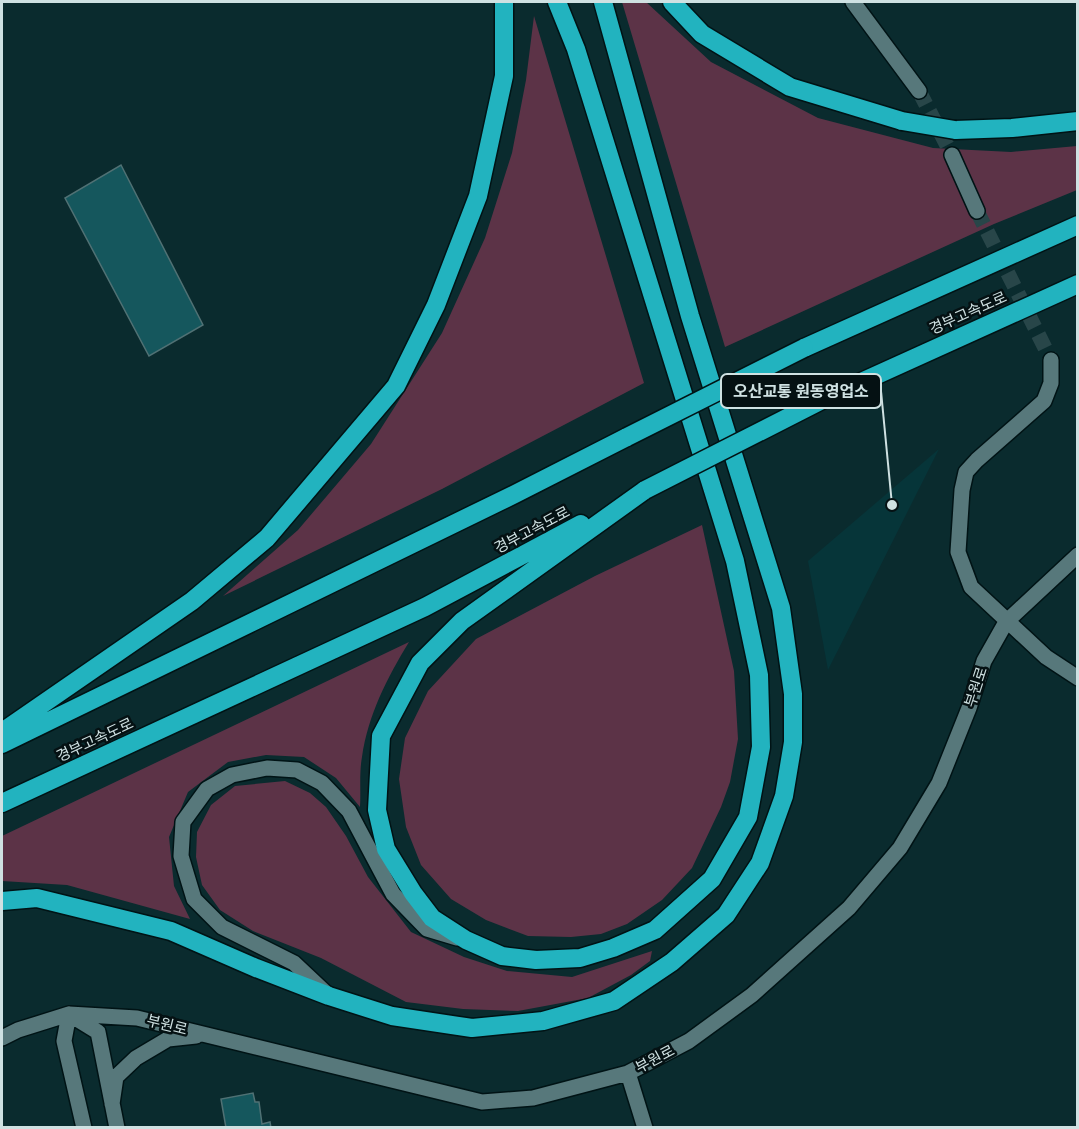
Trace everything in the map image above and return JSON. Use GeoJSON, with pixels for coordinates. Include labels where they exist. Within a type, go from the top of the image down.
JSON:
{"type":"FeatureCollection","features":[{"type":"Feature","properties":{"kind":"highway"},"geometry":{"type":"LineString","coordinates":[[2,732],[192,600],[267,538],[396,386],[436,305],[478,196],[504,76],[504,2]]}},
{"type":"Feature","properties":{"kind":"highway"},"geometry":{"type":"LineString","coordinates":[[557,2],[576,49],[735,561],[759,675],[761,747],[748,817],[712,879],[655,930],[613,948],[580,958],[536,960],[502,956],[466,940],[432,918],[413,893],[386,849],[377,810],[381,736],[420,663],[462,621],[645,490]]}},
{"type":"Feature","properties":{"kind":"highway"},"geometry":{"type":"LineString","coordinates":[[2,901],[37,898],[171,931],[256,968],[329,996],[392,1016],[472,1028],[543,1021],[614,1001],[672,962],[726,915],[760,863],[784,796],[793,742],[793,694],[780,608],[690,316],[603,2]]}},
{"type":"Feature","properties":{"kind":"highway"},"geometry":{"type":"LineString","coordinates":[[672,2],[702,34],[790,87],[902,121],[956,130],[1012,128],[1077,121]]}},
{"type":"Feature","properties":{"kind":"highway"},"geometry":{"type":"LineString","coordinates":[[2,744],[515,494],[804,348],[1077,225]]}},
{"type":"Feature","properties":{"kind":"highway","name":"경부고속도로"},"geometry":{"type":"LineString","coordinates":[[2,803],[425,607],[645,490],[826,398],[1077,284]]}},
{"type":"Feature","properties":{"kind":"street"},"geometry":{"type":"LineString","coordinates":[[853,2],[919,91]]}},
{"type":"Feature","properties":{"kind":"street"},"geometry":{"type":"LineString","coordinates":[[952,155],[977,211]]}},
{"type":"Feature","properties":{"kind":"street"},"geometry":{"type":"LineString","coordinates":[[1051,360],[1051,383],[1044,401],[966,472],[962,490],[958,552],[971,587],[1046,657],[1077,678]]}},
{"type":"Feature","properties":{"kind":"street","name":"부원로"},"geometry":{"type":"LineString","coordinates":[[2,1038],[18,1030],[69,1014],[137,1018],[482,1101],[534,1098],[628,1073],[689,1041],[752,996],[849,908],[900,848],[939,783],[969,708],[984,661],[1006,622],[1077,555]]}},
{"type":"Feature","properties":{"kind":"street"},"geometry":{"type":"LineString","coordinates":[[329,996],[294,963],[222,927],[194,899],[181,856],[183,822],[207,789],[232,775],[267,768],[297,770],[322,783],[349,811],[393,894],[427,929],[466,940]]}},
{"type":"Feature","properties":{"kind":"street"},"geometry":{"type":"LineString","coordinates":[[84,1128],[64,1041],[69,1014],[98,1032],[117,1128]]}},
{"type":"Feature","properties":{"kind":"street"},"geometry":{"type":"LineString","coordinates":[[112,1104],[117,1077],[136,1058],[168,1039],[207,1035]]}},
{"type":"Feature","properties":{"kind":"street"},"geometry":{"type":"LineString","coordinates":[[628,1073],[645,1128]]}},
{"type":"Feature","properties":{"kind":"shaded area"},"geometry":{"type":"Polygon","coordinates":[[[622,2],[646,2],[711,62],[818,118],[933,148],[1011,152],[1077,146],[1077,190],[994,224],[725,347],[622,2]]]}},
{"type":"Feature","properties":{"kind":"shaded area"},"geometry":{"type":"Polygon","coordinates":[[[534,16],[644,383],[442,489],[223,596],[298,530],[371,444],[442,333],[485,238],[512,153],[526,80],[534,16]]]}},
{"type":"Feature","properties":{"kind":"shaded area"},"geometry":{"type":"Polygon","coordinates":[[[939,449],[828,670],[808,561],[939,449]]]}},
{"type":"Feature","properties":{"kind":"shaded area"},"geometry":{"type":"Polygon","coordinates":[[[702,525],[734,671],[738,739],[730,782],[721,807],[692,868],[662,900],[627,924],[601,934],[571,937],[528,936],[486,920],[451,899],[421,865],[406,827],[399,779],[405,738],[428,691],[476,639],[595,576],[702,525]]]}},
{"type":"Feature","properties":{"kind":"shaded area"},"geometry":{"type":"Polygon","coordinates":[[[409,642],[386,683],[369,726],[361,763],[360,807],[336,778],[304,757],[266,755],[228,762],[188,792],[169,837],[174,886],[190,919],[67,885],[2,881],[2,836],[409,642]]]}},
{"type":"Feature","properties":{"kind":"shaded area"},"geometry":{"type":"Polygon","coordinates":[[[285,781],[310,793],[326,807],[346,836],[368,877],[411,932],[464,957],[507,971],[572,977],[652,951],[650,961],[631,975],[588,998],[518,1011],[463,1009],[406,1002],[321,958],[253,931],[220,910],[202,885],[196,857],[197,832],[211,805],[235,786],[285,781]]]}},
{"type":"Feature","properties":{"kind":"building"},"geometry":{"type":"Polygon","coordinates":[[[121,165],[203,325],[149,356],[65,198],[121,165]]]}},
{"type":"Feature","properties":{"kind":"building"},"geometry":{"type":"Polygon","coordinates":[[[253,1093],[255,1102],[259,1102],[262,1124],[270,1122],[271,1128],[226,1128],[221,1099],[253,1093]]]}},
{"type":"Feature","properties":{"kind":"tunnel"},"geometry":{"type":"LineString","coordinates":[[919,91],[952,155]]}},
{"type":"Feature","properties":{"kind":"tunnel"},"geometry":{"type":"LineString","coordinates":[[977,211],[1051,360]]}},
{"type":"Feature","properties":{"kind":"place","name":"오산교통 원동영업소"},"geometry":{"type":"Point","coordinates":[892,505]}}]}
